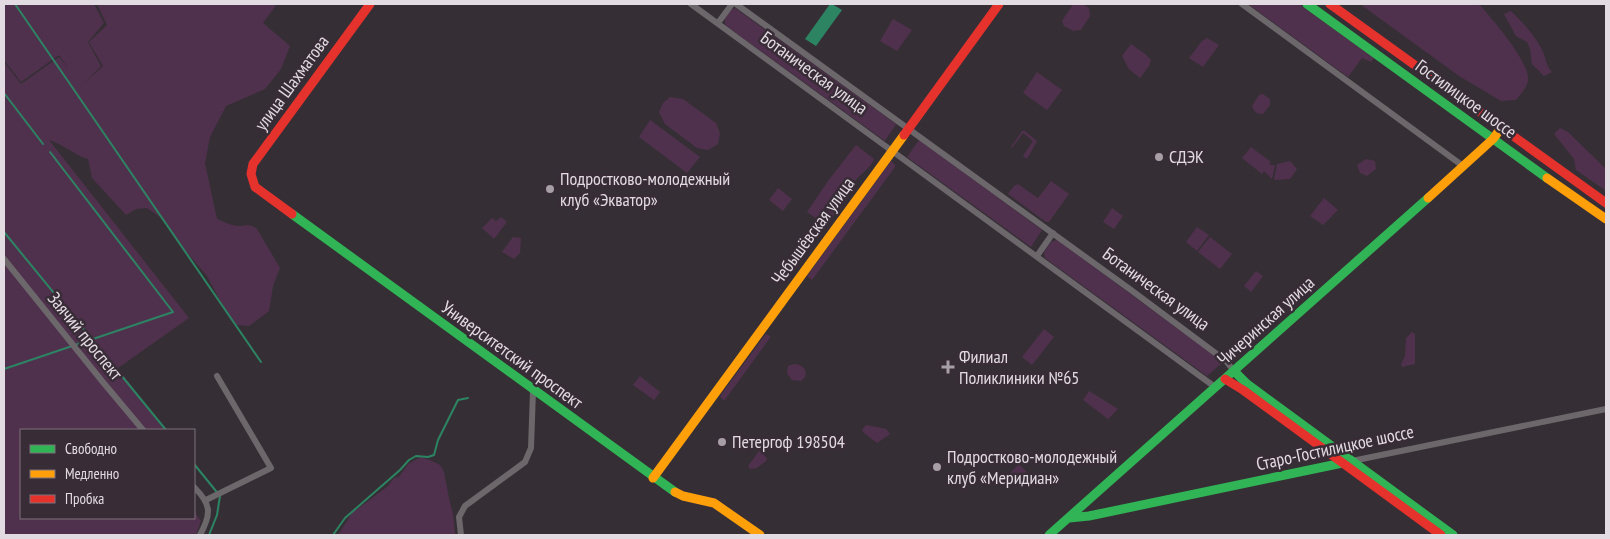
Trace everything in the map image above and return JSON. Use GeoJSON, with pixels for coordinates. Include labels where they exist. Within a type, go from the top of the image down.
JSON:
{"type":"FeatureCollection","features":[{"type":"Feature","properties":{"kind":"street","name":"улица Шахматова"},"geometry":{"type":"LineString","coordinates":[[253,184],[250,174],[253,164],[370,4]]}},
{"type":"Feature","properties":{"kind":"street","name":"Ботаническая улица"},"geometry":{"type":"LineString","coordinates":[[691,4],[1215,387]]}},
{"type":"Feature","properties":{"kind":"street"},"geometry":{"type":"LineString","coordinates":[[718,23],[732,4]]}},
{"type":"Feature","properties":{"kind":"street","name":"Ботаническая улица"},"geometry":{"type":"LineString","coordinates":[[736,4],[1226,361],[1247,384],[1441,535]]}},
{"type":"Feature","properties":{"kind":"street","name":"Чебышёвская улица"},"geometry":{"type":"LineString","coordinates":[[653,478],[999,4]]}},
{"type":"Feature","properties":{"kind":"street"},"geometry":{"type":"LineString","coordinates":[[1242,4],[1463,166]]}},
{"type":"Feature","properties":{"kind":"street","name":"Гостилицкое шоссе"},"geometry":{"type":"LineString","coordinates":[[1307,4],[1606,219]]}},
{"type":"Feature","properties":{"kind":"street","name":"Гостилицкое шоссе"},"geometry":{"type":"LineString","coordinates":[[1330,4],[1606,203]]}},
{"type":"Feature","properties":{"kind":"street","name":"Чичеринская улица"},"geometry":{"type":"LineString","coordinates":[[1049,535],[1493,139],[1501,128]]}},
{"type":"Feature","properties":{"kind":"street","name":"Университетский проспект"},"geometry":{"type":"LineString","coordinates":[[253,184],[267,198],[653,478],[677,494],[714,503],[760,535]]}},
{"type":"Feature","properties":{"kind":"street"},"geometry":{"type":"LineString","coordinates":[[1037,256],[1053,234]]}},
{"type":"Feature","properties":{"kind":"street","name":"Заячий проспект"},"geometry":{"type":"LineString","coordinates":[[4,259],[142,429]]}},
{"type":"Feature","properties":{"kind":"street"},"geometry":{"type":"LineString","coordinates":[[206,500],[271,468],[217,376]]}},
{"type":"Feature","properties":{"kind":"street","name":"Ботаническая улица"},"geometry":{"type":"LineString","coordinates":[[1225,379],[1453,535]]}},
{"type":"Feature","properties":{"kind":"street"},"geometry":{"type":"LineString","coordinates":[[461,535],[458,521],[460,513],[465,506],[525,462],[531,448],[533,391]]}},
{"type":"Feature","properties":{"kind":"street","name":"Старо-Гостилицкое шоссе"},"geometry":{"type":"LineString","coordinates":[[1069,518],[1089,516],[1606,409]]}},
{"type":"Feature","properties":{"kind":"street"},"geometry":{"type":"LineString","coordinates":[[195,488],[206,500],[208,508],[208,515],[200,535]]}},
{"type":"Feature","properties":{"kind":"shaded area"},"geometry":{"type":"Polygon","coordinates":[[[4,4],[94,4],[104,23],[88,42],[101,66],[82,85],[103,66],[89,42],[107,25],[97,4],[277,4],[263,23],[290,46],[281,69],[265,89],[226,106],[210,137],[205,163],[217,219],[234,226],[250,225],[257,229],[280,268],[273,286],[269,311],[249,326],[237,325],[223,306],[207,276],[183,248],[163,219],[147,208],[136,209],[126,215],[92,178],[88,159],[49,140],[189,318],[118,368],[163,429],[20,429],[20,519],[195,519],[195,512],[201,521],[196,535],[4,535],[4,62],[21,84],[59,57],[69,69],[59,55],[21,82],[4,60],[4,4]]]}},
{"type":"Feature","properties":{"kind":"shaded area"},"geometry":{"type":"Polygon","coordinates":[[[830,4],[842,10],[816,46],[805,39],[830,4]]]}},
{"type":"Feature","properties":{"kind":"shaded area"},"geometry":{"type":"Polygon","coordinates":[[[1073,4],[1082,4],[1089,8],[1090,16],[1081,30],[1073,31],[1064,26],[1062,21],[1073,4]]]}},
{"type":"Feature","properties":{"kind":"shaded area"},"geometry":{"type":"Polygon","coordinates":[[[1248,4],[1299,4],[1374,58],[1371,62],[1362,58],[1348,77],[1248,4]]]}},
{"type":"Feature","properties":{"kind":"shaded area"},"geometry":{"type":"Polygon","coordinates":[[[1360,4],[1479,4],[1509,41],[1523,62],[1528,80],[1526,86],[1516,100],[1501,101],[1459,76],[1360,4]]]}},
{"type":"Feature","properties":{"kind":"shaded area"},"geometry":{"type":"Polygon","coordinates":[[[735,8],[896,124],[885,141],[725,25],[725,19],[730,11],[735,8]]]}},
{"type":"Feature","properties":{"kind":"shaded area"},"geometry":{"type":"Polygon","coordinates":[[[1511,11],[1537,41],[1552,72],[1544,76],[1532,64],[1527,42],[1516,36],[1504,14],[1511,11]]]}},
{"type":"Feature","properties":{"kind":"shaded area"},"geometry":{"type":"Polygon","coordinates":[[[893,19],[912,30],[897,51],[880,41],[893,19]]]}},
{"type":"Feature","properties":{"kind":"shaded area"},"geometry":{"type":"Polygon","coordinates":[[[1207,38],[1219,45],[1203,67],[1189,58],[1202,41],[1207,38]]]}},
{"type":"Feature","properties":{"kind":"shaded area"},"geometry":{"type":"Polygon","coordinates":[[[1131,44],[1151,60],[1140,78],[1129,69],[1122,56],[1131,44]]]}},
{"type":"Feature","properties":{"kind":"shaded area"},"geometry":{"type":"Polygon","coordinates":[[[1037,72],[1062,90],[1047,110],[1023,93],[1037,72]]]}},
{"type":"Feature","properties":{"kind":"shaded area"},"geometry":{"type":"Polygon","coordinates":[[[1263,94],[1270,99],[1270,105],[1261,114],[1257,113],[1252,106],[1259,95],[1263,94]]]}},
{"type":"Feature","properties":{"kind":"shaded area"},"geometry":{"type":"Polygon","coordinates":[[[670,97],[683,99],[716,123],[720,133],[718,144],[708,150],[697,148],[665,124],[659,112],[663,103],[670,97]]]}},
{"type":"Feature","properties":{"kind":"shaded area"},"geometry":{"type":"Polygon","coordinates":[[[650,120],[700,157],[687,173],[639,137],[650,120]]]}},
{"type":"Feature","properties":{"kind":"shaded area"},"geometry":{"type":"Polygon","coordinates":[[[1560,128],[1568,132],[1606,169],[1605,190],[1576,170],[1574,159],[1554,134],[1560,128]]]}},
{"type":"Feature","properties":{"kind":"shaded area"},"geometry":{"type":"Polygon","coordinates":[[[1022,131],[1025,131],[1037,141],[1027,159],[1023,156],[1033,141],[1023,133],[1011,147],[1022,131]]]}},
{"type":"Feature","properties":{"kind":"shaded area"},"geometry":{"type":"Polygon","coordinates":[[[919,140],[1042,230],[1031,247],[907,157],[919,140]]]}},
{"type":"Feature","properties":{"kind":"shaded area"},"geometry":{"type":"Polygon","coordinates":[[[856,145],[874,159],[870,166],[850,187],[827,226],[807,212],[856,145]]]}},
{"type":"Feature","properties":{"kind":"shaded area"},"geometry":{"type":"Polygon","coordinates":[[[1251,147],[1271,162],[1269,165],[1275,165],[1272,179],[1264,171],[1262,174],[1242,158],[1251,147]]]}},
{"type":"Feature","properties":{"kind":"shaded area"},"geometry":{"type":"Polygon","coordinates":[[[1366,159],[1375,161],[1376,169],[1367,176],[1360,173],[1357,165],[1366,159]]]}},
{"type":"Feature","properties":{"kind":"shaded area"},"geometry":{"type":"Polygon","coordinates":[[[891,161],[895,167],[812,280],[807,276],[891,161]]]}},
{"type":"Feature","properties":{"kind":"shaded area"},"geometry":{"type":"Polygon","coordinates":[[[1290,161],[1297,169],[1290,179],[1274,180],[1277,164],[1290,161]]]}},
{"type":"Feature","properties":{"kind":"shaded area"},"geometry":{"type":"Polygon","coordinates":[[[1051,181],[1069,194],[1049,222],[1046,222],[1008,194],[1018,184],[1038,198],[1051,181]]]}},
{"type":"Feature","properties":{"kind":"shaded area"},"geometry":{"type":"Polygon","coordinates":[[[778,188],[792,199],[783,211],[769,200],[778,188]]]}},
{"type":"Feature","properties":{"kind":"shaded area"},"geometry":{"type":"Polygon","coordinates":[[[1324,198],[1338,210],[1323,225],[1310,216],[1324,198]]]}},
{"type":"Feature","properties":{"kind":"shaded area"},"geometry":{"type":"Polygon","coordinates":[[[1112,208],[1123,216],[1114,229],[1103,222],[1112,208]]]}},
{"type":"Feature","properties":{"kind":"shaded area"},"geometry":{"type":"Polygon","coordinates":[[[501,217],[507,222],[494,239],[482,228],[492,218],[496,221],[501,217]]]}},
{"type":"Feature","properties":{"kind":"shaded area"},"geometry":{"type":"Polygon","coordinates":[[[1197,227],[1209,235],[1197,251],[1186,242],[1197,227]]]}},
{"type":"Feature","properties":{"kind":"shaded area"},"geometry":{"type":"Polygon","coordinates":[[[513,237],[521,238],[520,253],[514,259],[502,252],[513,237]]]}},
{"type":"Feature","properties":{"kind":"shaded area"},"geometry":{"type":"Polygon","coordinates":[[[1210,237],[1232,254],[1220,269],[1198,252],[1210,237]]]}},
{"type":"Feature","properties":{"kind":"shaded area"},"geometry":{"type":"Polygon","coordinates":[[[1057,240],[1223,362],[1207,376],[1045,258],[1044,252],[1051,242],[1057,240]]]}},
{"type":"Feature","properties":{"kind":"shaded area"},"geometry":{"type":"Polygon","coordinates":[[[1256,271],[1263,276],[1251,292],[1244,286],[1256,271]]]}},
{"type":"Feature","properties":{"kind":"shaded area"},"geometry":{"type":"Polygon","coordinates":[[[1044,329],[1054,337],[1032,365],[1022,357],[1044,329]]]}},
{"type":"Feature","properties":{"kind":"shaded area"},"geometry":{"type":"Polygon","coordinates":[[[1412,332],[1415,334],[1415,364],[1402,367],[1406,338],[1412,332]]]}},
{"type":"Feature","properties":{"kind":"shaded area"},"geometry":{"type":"Polygon","coordinates":[[[767,334],[770,338],[724,401],[720,396],[767,334]]]}},
{"type":"Feature","properties":{"kind":"shaded area"},"geometry":{"type":"Polygon","coordinates":[[[794,364],[805,369],[805,377],[801,381],[792,380],[787,373],[788,366],[794,364]]]}},
{"type":"Feature","properties":{"kind":"shaded area"},"geometry":{"type":"Polygon","coordinates":[[[640,376],[660,392],[654,400],[633,385],[640,376]]]}},
{"type":"Feature","properties":{"kind":"shaded area"},"geometry":{"type":"Polygon","coordinates":[[[1089,391],[1118,409],[1108,419],[1083,400],[1089,391]]]}},
{"type":"Feature","properties":{"kind":"shaded area"},"geometry":{"type":"Polygon","coordinates":[[[866,425],[886,429],[890,434],[877,443],[863,432],[862,430],[866,425]]]}},
{"type":"Feature","properties":{"kind":"shaded area"},"geometry":{"type":"Polygon","coordinates":[[[759,451],[767,459],[766,461],[757,468],[750,469],[748,466],[759,451]]]}},
{"type":"Feature","properties":{"kind":"shaded area"},"geometry":{"type":"Polygon","coordinates":[[[421,457],[440,465],[444,472],[453,514],[455,534],[338,535],[352,513],[388,486],[394,478],[399,477],[408,464],[421,457]]]}},
{"type":"Feature","properties":{"kind":"shaded area"},"geometry":{"type":"Polygon","coordinates":[[[1019,464],[1033,479],[1023,489],[1008,475],[1019,464]]]}},
{"type":"Feature","properties":{"kind":"waterway"},"geometry":{"type":"LineString","coordinates":[[15,4],[261,362]]}},
{"type":"Feature","properties":{"kind":"waterway"},"geometry":{"type":"LineString","coordinates":[[4,93],[43,144]]}},
{"type":"Feature","properties":{"kind":"waterway"},"geometry":{"type":"LineString","coordinates":[[4,369],[173,312],[50,152]]}},
{"type":"Feature","properties":{"kind":"waterway"},"geometry":{"type":"LineString","coordinates":[[4,232],[165,429]]}},
{"type":"Feature","properties":{"kind":"waterway"},"geometry":{"type":"LineString","coordinates":[[333,535],[345,518],[409,460],[416,456],[428,457],[434,455],[438,440],[458,400],[468,398]]}},
{"type":"Feature","properties":{"kind":"waterway"},"geometry":{"type":"LineString","coordinates":[[195,465],[220,496],[217,515],[209,535]]}},
{"type":"Feature","properties":{"kind":"traffic: fast"},"geometry":{"type":"LineString","coordinates":[[1307,4],[1547,178]]}},
{"type":"Feature","properties":{"kind":"traffic: fast"},"geometry":{"type":"LineString","coordinates":[[1049,535],[1428,198]]}},
{"type":"Feature","properties":{"kind":"traffic: fast"},"geometry":{"type":"LineString","coordinates":[[292,214],[675,492]]}},
{"type":"Feature","properties":{"kind":"traffic: fast"},"geometry":{"type":"LineString","coordinates":[[1234,371],[1247,384],[1453,535]]}},
{"type":"Feature","properties":{"kind":"traffic: fast"},"geometry":{"type":"LineString","coordinates":[[1069,518],[1089,516],[1352,461]]}},
{"type":"Feature","properties":{"kind":"traffic: slow"},"geometry":{"type":"LineString","coordinates":[[1428,198],[1493,139],[1501,128]]}},
{"type":"Feature","properties":{"kind":"traffic: slow"},"geometry":{"type":"LineString","coordinates":[[653,478],[904,135]]}},
{"type":"Feature","properties":{"kind":"traffic: slow"},"geometry":{"type":"LineString","coordinates":[[1547,178],[1606,219]]}},
{"type":"Feature","properties":{"kind":"traffic: slow"},"geometry":{"type":"LineString","coordinates":[[675,492],[683,496],[714,503],[760,535]]}},
{"type":"Feature","properties":{"kind":"traffic: jam"},"geometry":{"type":"LineString","coordinates":[[292,214],[255,187],[251,174],[253,164],[370,4]]}},
{"type":"Feature","properties":{"kind":"traffic: jam"},"geometry":{"type":"LineString","coordinates":[[904,135],[999,4]]}},
{"type":"Feature","properties":{"kind":"traffic: jam"},"geometry":{"type":"LineString","coordinates":[[1330,4],[1606,203]]}},
{"type":"Feature","properties":{"kind":"traffic: jam"},"geometry":{"type":"LineString","coordinates":[[1225,379],[1243,390],[1441,535]]}},
{"type":"Feature","properties":{"kind":"place","name":"СДЭК"},"geometry":{"type":"Point","coordinates":[1159,157]}},
{"type":"Feature","properties":{"kind":"place","name":"Подростково-молодежный клуб «Экватор»"},"geometry":{"type":"Point","coordinates":[550,189]}},
{"type":"Feature","properties":{"kind":"place","name":"Филиал Поликлиники №65"},"geometry":{"type":"Point","coordinates":[948,367]}},
{"type":"Feature","properties":{"kind":"place","name":"Петергоф 198504"},"geometry":{"type":"Point","coordinates":[722,442]}},
{"type":"Feature","properties":{"kind":"place","name":"Подростково-молодежный клуб «Меридиан»"},"geometry":{"type":"Point","coordinates":[937,467]}}]}
